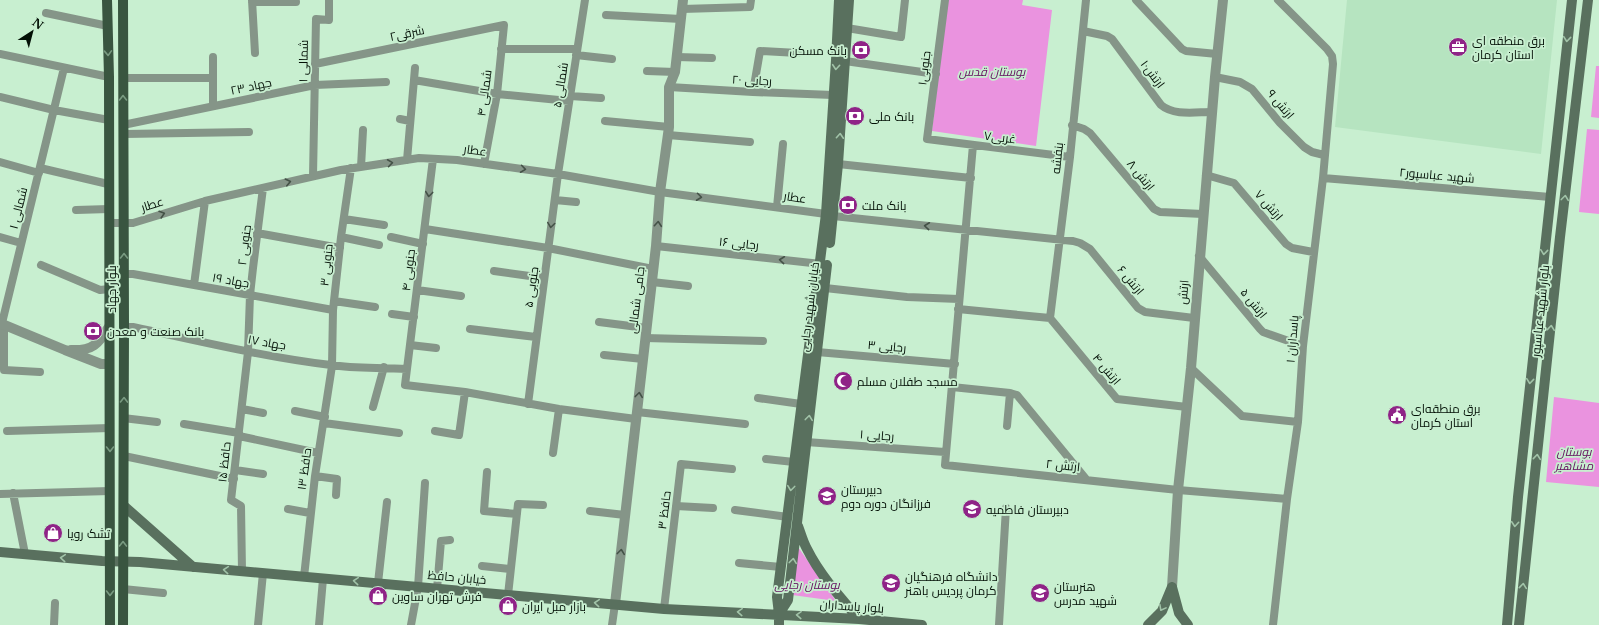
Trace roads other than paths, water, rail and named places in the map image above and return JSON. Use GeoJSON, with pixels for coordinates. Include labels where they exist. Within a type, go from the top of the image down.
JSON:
{"type":"FeatureCollection","features":[{"type":"Feature","properties":{"kind":"main road","name":"بلوار جهاد"},"geometry":{"type":"LineString","coordinates":[[107,0],[109,78],[108,223],[110,491],[106,561],[110,625]]}},
{"type":"Feature","properties":{"kind":"main road","name":"بلوار جهاد"},"geometry":{"type":"LineString","coordinates":[[123,0],[124,506],[128,562],[123,589],[123,625]]}},
{"type":"Feature","properties":{"kind":"main road","name":"بلوار شهید عباسپور"},"geometry":{"type":"LineString","coordinates":[[1507,625],[1518,497],[1572,0]]}},
{"type":"Feature","properties":{"kind":"main road","name":"بلوار شهید عباسپور"},"geometry":{"type":"LineString","coordinates":[[1519,625],[1560,237],[1588,0]]}},
{"type":"Feature","properties":{"kind":"main road","name":"خیابان شهید رجایی"},"geometry":{"type":"LineString","coordinates":[[780,614],[788,600],[817,352],[820,264],[838,164],[847,28],[844,2]]}},
{"type":"Feature","properties":{"kind":"main road","name":"خیابان شهید رجایی"},"geometry":{"type":"LineString","coordinates":[[779,625],[780,614],[777,598],[801,404],[825,288],[833,95],[844,2]]}},
{"type":"Feature","properties":{"kind":"main road"},"geometry":{"type":"LineString","coordinates":[[1546,235],[1560,237]]}},
{"type":"Feature","properties":{"kind":"main road"},"geometry":{"type":"LineString","coordinates":[[1518,497],[1533,498]]}},
{"type":"Feature","properties":{"kind":"main road"},"geometry":{"type":"LineString","coordinates":[[124,506],[192,567]]}},
{"type":"Feature","properties":{"kind":"main road"},"geometry":{"type":"LineString","coordinates":[[797,524],[806,548],[858,622]]}},
{"type":"Feature","properties":{"kind":"main road","name":"خیابان حافظ"},"geometry":{"type":"LineString","coordinates":[[0,552],[242,571],[664,609],[780,614]]}},
{"type":"Feature","properties":{"kind":"main road"},"geometry":{"type":"LineString","coordinates":[[1148,625],[1162,611],[1172,587]]}},
{"type":"Feature","properties":{"kind":"main road"},"geometry":{"type":"LineString","coordinates":[[1172,587],[1179,614],[1188,625]]}},
{"type":"Feature","properties":{"kind":"main road","name":"بلوار پاسداران"},"geometry":{"type":"LineString","coordinates":[[780,614],[818,621],[922,625]]}},
{"type":"Feature","properties":{"kind":"street","name":"شمالی ۱"},"geometry":{"type":"LineString","coordinates":[[314,176],[316,19],[329,20],[329,0]]}},
{"type":"Feature","properties":{"kind":"street","name":"شمالی ۵"},"geometry":{"type":"LineString","coordinates":[[558,174],[584,0]]}},
{"type":"Feature","properties":{"kind":"street"},"geometry":{"type":"LineString","coordinates":[[606,15],[750,7],[751,0]]}},
{"type":"Feature","properties":{"kind":"street"},"geometry":{"type":"LineString","coordinates":[[847,28],[901,37],[905,0]]}},
{"type":"Feature","properties":{"kind":"street","name":"جنوبی۱"},"geometry":{"type":"LineString","coordinates":[[927,139],[945,0]]}},
{"type":"Feature","properties":{"kind":"street","name":"بنفشه"},"geometry":{"type":"LineString","coordinates":[[1050,318],[1070,157],[1072,125],[1086,0]]}},
{"type":"Feature","properties":{"kind":"street"},"geometry":{"type":"LineString","coordinates":[[1136,0],[1182,49],[1186,51],[1217,54]]}},
{"type":"Feature","properties":{"kind":"street","name":"ارتش"},"geometry":{"type":"LineString","coordinates":[[1172,587],[1178,490],[1191,368],[1206,175],[1223,0]]}},
{"type":"Feature","properties":{"kind":"street","name":"پاسداران ۱"},"geometry":{"type":"LineString","coordinates":[[1273,625],[1287,499],[1298,422],[1303,346],[1323,178],[1333,64],[1332,56],[1278,0]]}},
{"type":"Feature","properties":{"kind":"street"},"geometry":{"type":"LineString","coordinates":[[255,53],[252,1],[296,2]]}},
{"type":"Feature","properties":{"kind":"street","name":"جامی شمالی"},"geometry":{"type":"LineString","coordinates":[[615,604],[656,246],[660,192],[669,131],[670,87],[675,72],[682,10]]}},
{"type":"Feature","properties":{"kind":"street"},"geometry":{"type":"LineString","coordinates":[[46,13],[108,26]]}},
{"type":"Feature","properties":{"kind":"street","name":"شرقی۲"},"geometry":{"type":"LineString","coordinates":[[315,64],[504,25]]}},
{"type":"Feature","properties":{"kind":"street","name":"شمالی ۴"},"geometry":{"type":"LineString","coordinates":[[484,164],[497,94],[504,25]]}},
{"type":"Feature","properties":{"kind":"street","name":"ارتش۱۰"},"geometry":{"type":"LineString","coordinates":[[1083,31],[1107,36],[1112,39],[1161,105],[1167,110],[1173,112],[1212,112]]}},
{"type":"Feature","properties":{"kind":"street"},"geometry":{"type":"LineString","coordinates":[[501,49],[577,52],[612,59]]}},
{"type":"Feature","properties":{"kind":"street"},"geometry":{"type":"LineString","coordinates":[[753,92],[758,52],[760,50],[798,53]]}},
{"type":"Feature","properties":{"kind":"street"},"geometry":{"type":"LineString","coordinates":[[0,54],[109,78]]}},
{"type":"Feature","properties":{"kind":"street"},"geometry":{"type":"LineString","coordinates":[[213,57],[213,106]]}},
{"type":"Feature","properties":{"kind":"street"},"geometry":{"type":"LineString","coordinates":[[677,57],[712,58]]}},
{"type":"Feature","properties":{"kind":"street"},"geometry":{"type":"LineString","coordinates":[[845,61],[936,74]]}},
{"type":"Feature","properties":{"kind":"street"},"geometry":{"type":"LineString","coordinates":[[39,170],[64,68]]}},
{"type":"Feature","properties":{"kind":"street"},"geometry":{"type":"LineString","coordinates":[[407,160],[415,68]]}},
{"type":"Feature","properties":{"kind":"street"},"geometry":{"type":"LineString","coordinates":[[647,72],[675,72]]}},
{"type":"Feature","properties":{"kind":"street","name":"ارتش ۹"},"geometry":{"type":"LineString","coordinates":[[1215,77],[1240,82],[1252,89],[1280,123],[1304,147],[1312,152],[1324,155]]}},
{"type":"Feature","properties":{"kind":"street"},"geometry":{"type":"LineString","coordinates":[[123,78],[213,78]]}},
{"type":"Feature","properties":{"kind":"street"},"geometry":{"type":"LineString","coordinates":[[414,80],[497,94],[570,99],[601,98]]}},
{"type":"Feature","properties":{"kind":"street","name":"جهاد ۲۳"},"geometry":{"type":"LineString","coordinates":[[123,129],[213,106],[315,85],[386,82]]}},
{"type":"Feature","properties":{"kind":"street","name":"رجایی ۲۰"},"geometry":{"type":"LineString","coordinates":[[670,87],[833,95]]}},
{"type":"Feature","properties":{"kind":"street"},"geometry":{"type":"LineString","coordinates":[[0,97],[54,110],[109,120]]}},
{"type":"Feature","properties":{"kind":"street"},"geometry":{"type":"LineString","coordinates":[[400,119],[410,121]]}},
{"type":"Feature","properties":{"kind":"street"},"geometry":{"type":"LineString","coordinates":[[605,121],[750,142]]}},
{"type":"Feature","properties":{"kind":"street","name":"ارتش ۸"},"geometry":{"type":"LineString","coordinates":[[1072,125],[1084,129],[1090,133],[1154,209],[1160,212],[1203,214]]}},
{"type":"Feature","properties":{"kind":"street"},"geometry":{"type":"LineString","coordinates":[[123,129],[249,132]]}},
{"type":"Feature","properties":{"kind":"street"},"geometry":{"type":"LineString","coordinates":[[361,167],[363,130]]}},
{"type":"Feature","properties":{"kind":"street","name":"غربی۷"},"geometry":{"type":"LineString","coordinates":[[927,139],[1070,157]]}},
{"type":"Feature","properties":{"kind":"street"},"geometry":{"type":"LineString","coordinates":[[778,207],[784,144]]}},
{"type":"Feature","properties":{"kind":"street"},"geometry":{"type":"LineString","coordinates":[[945,452],[955,364],[958,309],[973,145]]}},
{"type":"Feature","properties":{"kind":"street","name":"عطار"},"geometry":{"type":"LineString","coordinates":[[108,223],[133,223],[205,201],[314,176],[351,168],[419,158],[458,160],[558,174],[660,192],[829,215],[966,230]]}},
{"type":"Feature","properties":{"kind":"street","name":"جنوبی ۴"},"geometry":{"type":"LineString","coordinates":[[434,159],[406,385],[465,392]]}},
{"type":"Feature","properties":{"kind":"street"},"geometry":{"type":"LineString","coordinates":[[0,162],[108,184]]}},
{"type":"Feature","properties":{"kind":"street"},"geometry":{"type":"LineString","coordinates":[[838,164],[971,178]]}},
{"type":"Feature","properties":{"kind":"street","name":"جنوبی ۳"},"geometry":{"type":"LineString","coordinates":[[332,366],[333,310],[341,237],[351,168]]}},
{"type":"Feature","properties":{"kind":"street","name":"شمالی ۱"},"geometry":{"type":"LineString","coordinates":[[39,170],[2,323],[4,370],[40,372]]}},
{"type":"Feature","properties":{"kind":"street","name":"جنوبی ۵"},"geometry":{"type":"LineString","coordinates":[[528,404],[558,174]]}},
{"type":"Feature","properties":{"kind":"street","name":"ارتش ۷"},"geometry":{"type":"LineString","coordinates":[[1206,175],[1234,183],[1286,244],[1292,248],[1313,252]]}},
{"type":"Feature","properties":{"kind":"street","name":"شهید عباسپور۲"},"geometry":{"type":"LineString","coordinates":[[1323,178],[1550,197]]}},
{"type":"Feature","properties":{"kind":"street","name":"جنوبی ۲"},"geometry":{"type":"LineString","coordinates":[[248,352],[250,295],[263,188]]}},
{"type":"Feature","properties":{"kind":"street"},"geometry":{"type":"LineString","coordinates":[[555,200],[576,202]]}},
{"type":"Feature","properties":{"kind":"street"},"geometry":{"type":"LineString","coordinates":[[194,285],[205,201]]}},
{"type":"Feature","properties":{"kind":"street"},"geometry":{"type":"LineString","coordinates":[[76,210],[108,209]]}},
{"type":"Feature","properties":{"kind":"street"},"geometry":{"type":"LineString","coordinates":[[344,219],[384,225]]}},
{"type":"Feature","properties":{"kind":"street"},"geometry":{"type":"LineString","coordinates":[[425,229],[548,248],[653,269]]}},
{"type":"Feature","properties":{"kind":"street","name":"ارتش ۶"},"geometry":{"type":"LineString","coordinates":[[966,230],[1080,243],[1090,249],[1138,308],[1145,312],[1194,318]]}},
{"type":"Feature","properties":{"kind":"street"},"geometry":{"type":"LineString","coordinates":[[257,233],[340,248]]}},
{"type":"Feature","properties":{"kind":"street"},"geometry":{"type":"LineString","coordinates":[[0,237],[21,243]]}},
{"type":"Feature","properties":{"kind":"street"},"geometry":{"type":"LineString","coordinates":[[341,237],[379,245]]}},
{"type":"Feature","properties":{"kind":"street"},"geometry":{"type":"LineString","coordinates":[[391,238],[423,244]]}},
{"type":"Feature","properties":{"kind":"street","name":"رجایی ۱۶"},"geometry":{"type":"LineString","coordinates":[[656,246],[820,264]]}},
{"type":"Feature","properties":{"kind":"street","name":"ارتش ۵"},"geometry":{"type":"LineString","coordinates":[[1199,256],[1263,332],[1303,346]]}},
{"type":"Feature","properties":{"kind":"street"},"geometry":{"type":"LineString","coordinates":[[41,265],[100,290],[109,289]]}},
{"type":"Feature","properties":{"kind":"street"},"geometry":{"type":"LineString","coordinates":[[494,271],[544,278]]}},
{"type":"Feature","properties":{"kind":"street","name":"جهاد ۱۹"},"geometry":{"type":"LineString","coordinates":[[124,274],[133,274],[333,310]]}},
{"type":"Feature","properties":{"kind":"street"},"geometry":{"type":"LineString","coordinates":[[652,282],[688,286]]}},
{"type":"Feature","properties":{"kind":"street"},"geometry":{"type":"LineString","coordinates":[[825,288],[907,297],[959,299]]}},
{"type":"Feature","properties":{"kind":"street"},"geometry":{"type":"LineString","coordinates":[[417,290],[461,296]]}},
{"type":"Feature","properties":{"kind":"street"},"geometry":{"type":"LineString","coordinates":[[334,301],[375,307]]}},
{"type":"Feature","properties":{"kind":"street"},"geometry":{"type":"LineString","coordinates":[[958,309],[1050,318]]}},
{"type":"Feature","properties":{"kind":"street"},"geometry":{"type":"LineString","coordinates":[[392,314],[414,317]]}},
{"type":"Feature","properties":{"kind":"street","name":"ارتش ۴"},"geometry":{"type":"LineString","coordinates":[[1050,318],[1117,399],[1187,407]]}},
{"type":"Feature","properties":{"kind":"street"},"geometry":{"type":"LineString","coordinates":[[600,322],[646,328]]}},
{"type":"Feature","properties":{"kind":"street"},"geometry":{"type":"LineString","coordinates":[[2,323],[101,364],[109,364]]}},
{"type":"Feature","properties":{"kind":"street"},"geometry":{"type":"LineString","coordinates":[[65,350],[87,350],[101,340],[109,326]]}},
{"type":"Feature","properties":{"kind":"street","name":"جهاد ۱۷"},"geometry":{"type":"LineString","coordinates":[[124,326],[248,352],[332,366],[407,369]]}},
{"type":"Feature","properties":{"kind":"street"},"geometry":{"type":"LineString","coordinates":[[470,329],[536,337]]}},
{"type":"Feature","properties":{"kind":"street"},"geometry":{"type":"LineString","coordinates":[[645,338],[763,341]]}},
{"type":"Feature","properties":{"kind":"street"},"geometry":{"type":"LineString","coordinates":[[410,345],[436,348]]}},
{"type":"Feature","properties":{"kind":"street","name":"حافظ ۱۵"},"geometry":{"type":"LineString","coordinates":[[242,571],[241,506],[232,500],[248,352]]}},
{"type":"Feature","properties":{"kind":"street","name":"رجایی ۳"},"geometry":{"type":"LineString","coordinates":[[817,352],[955,364]]}},
{"type":"Feature","properties":{"kind":"street"},"geometry":{"type":"LineString","coordinates":[[604,355],[643,359]]}},
{"type":"Feature","properties":{"kind":"street","name":"حافظ ۱۳"},"geometry":{"type":"LineString","coordinates":[[304,577],[318,452],[332,366]]}},
{"type":"Feature","properties":{"kind":"street"},"geometry":{"type":"LineString","coordinates":[[373,406],[384,367]]}},
{"type":"Feature","properties":{"kind":"street"},"geometry":{"type":"LineString","coordinates":[[1191,368],[1242,416],[1298,422]]}},
{"type":"Feature","properties":{"kind":"street"},"geometry":{"type":"LineString","coordinates":[[952,387],[1013,394],[1086,479]]}},
{"type":"Feature","properties":{"kind":"street"},"geometry":{"type":"LineString","coordinates":[[435,431],[459,435],[465,392],[559,409],[745,424]]}},
{"type":"Feature","properties":{"kind":"street"},"geometry":{"type":"LineString","coordinates":[[1007,426],[1013,394]]}},
{"type":"Feature","properties":{"kind":"street"},"geometry":{"type":"LineString","coordinates":[[758,398],[801,404]]}},
{"type":"Feature","properties":{"kind":"street"},"geometry":{"type":"LineString","coordinates":[[242,409],[263,413]]}},
{"type":"Feature","properties":{"kind":"street"},"geometry":{"type":"LineString","coordinates":[[553,453],[559,409]]}},
{"type":"Feature","properties":{"kind":"street"},"geometry":{"type":"LineString","coordinates":[[295,411],[324,420],[399,433]]}},
{"type":"Feature","properties":{"kind":"street"},"geometry":{"type":"LineString","coordinates":[[124,418],[157,422]]}},
{"type":"Feature","properties":{"kind":"street"},"geometry":{"type":"LineString","coordinates":[[184,424],[318,452]]}},
{"type":"Feature","properties":{"kind":"street"},"geometry":{"type":"LineString","coordinates":[[7,431],[110,428]]}},
{"type":"Feature","properties":{"kind":"street","name":"رجایی ۱"},"geometry":{"type":"LineString","coordinates":[[806,442],[945,452]]}},
{"type":"Feature","properties":{"kind":"street","name":"ارتش ۲"},"geometry":{"type":"LineString","coordinates":[[945,452],[945,465],[1178,490],[1287,499]]}},
{"type":"Feature","properties":{"kind":"street"},"geometry":{"type":"LineString","coordinates":[[124,456],[234,479]]}},
{"type":"Feature","properties":{"kind":"street"},"geometry":{"type":"LineString","coordinates":[[766,459],[794,462]]}},
{"type":"Feature","properties":{"kind":"street","name":"حافظ ۳"},"geometry":{"type":"LineString","coordinates":[[664,609],[681,464],[732,469]]}},
{"type":"Feature","properties":{"kind":"street"},"geometry":{"type":"LineString","coordinates":[[235,470],[262,474]]}},
{"type":"Feature","properties":{"kind":"street"},"geometry":{"type":"LineString","coordinates":[[487,472],[484,511],[517,514]]}},
{"type":"Feature","properties":{"kind":"street"},"geometry":{"type":"LineString","coordinates":[[315,476],[337,478],[336,495]]}},
{"type":"Feature","properties":{"kind":"street"},"geometry":{"type":"LineString","coordinates":[[411,625],[418,587],[425,483]]}},
{"type":"Feature","properties":{"kind":"street"},"geometry":{"type":"LineString","coordinates":[[0,494],[110,491]]}},
{"type":"Feature","properties":{"kind":"street"},"geometry":{"type":"LineString","coordinates":[[13,494],[25,554]]}},
{"type":"Feature","properties":{"kind":"street"},"geometry":{"type":"LineString","coordinates":[[378,583],[387,502]]}},
{"type":"Feature","properties":{"kind":"street"},"geometry":{"type":"LineString","coordinates":[[508,595],[518,504],[543,505]]}},
{"type":"Feature","properties":{"kind":"street"},"geometry":{"type":"LineString","coordinates":[[676,506],[713,508]]}},
{"type":"Feature","properties":{"kind":"street"},"geometry":{"type":"LineString","coordinates":[[999,625],[1006,508]]}},
{"type":"Feature","properties":{"kind":"street"},"geometry":{"type":"LineString","coordinates":[[288,509],[310,513]]}},
{"type":"Feature","properties":{"kind":"street"},"geometry":{"type":"LineString","coordinates":[[735,510],[788,517]]}},
{"type":"Feature","properties":{"kind":"street"},"geometry":{"type":"LineString","coordinates":[[590,511],[625,515]]}},
{"type":"Feature","properties":{"kind":"street"},"geometry":{"type":"LineString","coordinates":[[437,589],[441,541],[450,540]]}},
{"type":"Feature","properties":{"kind":"street"},"geometry":{"type":"LineString","coordinates":[[739,563],[781,567]]}},
{"type":"Feature","properties":{"kind":"street"},"geometry":{"type":"LineString","coordinates":[[482,566],[510,569]]}},
{"type":"Feature","properties":{"kind":"street"},"geometry":{"type":"LineString","coordinates":[[258,625],[263,573]]}},
{"type":"Feature","properties":{"kind":"street"},"geometry":{"type":"LineString","coordinates":[[319,625],[323,579]]}},
{"type":"Feature","properties":{"kind":"street"},"geometry":{"type":"LineString","coordinates":[[123,589],[163,593]]}},
{"type":"Feature","properties":{"kind":"street"},"geometry":{"type":"LineString","coordinates":[[54,625],[55,603]]}},
{"type":"Feature","properties":{"kind":"street"},"geometry":{"type":"LineString","coordinates":[[612,625],[615,604]]}},
{"type":"Feature","properties":{"kind":"place","name":"برق منطقه ای استان کرمان"},"geometry":{"type":"Point","coordinates":[1458,47]}},
{"type":"Feature","properties":{"kind":"place","name":"بانک مسکن"},"geometry":{"type":"Point","coordinates":[861,50]}},
{"type":"Feature","properties":{"kind":"place","name":"بانک ملی"},"geometry":{"type":"Point","coordinates":[855,116]}},
{"type":"Feature","properties":{"kind":"place","name":"بانک ملت"},"geometry":{"type":"Point","coordinates":[848,205]}},
{"type":"Feature","properties":{"kind":"place","name":"بانک صنعت و معدن"},"geometry":{"type":"Point","coordinates":[93,331]}},
{"type":"Feature","properties":{"kind":"place","name":"مسجد طفلان مسلم"},"geometry":{"type":"Point","coordinates":[843,381]}},
{"type":"Feature","properties":{"kind":"place","name":"برق منطقه‌ای استان کرمان"},"geometry":{"type":"Point","coordinates":[1397,415]}},
{"type":"Feature","properties":{"kind":"place","name":"دبیرستان فرزانگان دوره دوم"},"geometry":{"type":"Point","coordinates":[827,496]}},
{"type":"Feature","properties":{"kind":"place","name":"دبیرستان فاطمیه"},"geometry":{"type":"Point","coordinates":[972,509]}},
{"type":"Feature","properties":{"kind":"place","name":"تشک رویا"},"geometry":{"type":"Point","coordinates":[53,533]}},
{"type":"Feature","properties":{"kind":"place","name":"دانشگاه فرهنگیان کرمان پردیس باهنر"},"geometry":{"type":"Point","coordinates":[891,583]}},
{"type":"Feature","properties":{"kind":"place","name":"هنرستان شهید مدرس"},"geometry":{"type":"Point","coordinates":[1040,593]}},
{"type":"Feature","properties":{"kind":"place","name":"فرش تهران ساوین"},"geometry":{"type":"Point","coordinates":[378,596]}},
{"type":"Feature","properties":{"kind":"place","name":"بازار مبل ایران"},"geometry":{"type":"Point","coordinates":[508,606]}},
{"type":"Feature","properties":{"kind":"park label","name":"بوستان قدس"},"geometry":{"type":"Point","coordinates":[992,71]}},
{"type":"Feature","properties":{"kind":"park label","name":"بوستان مشاهیر"},"geometry":{"type":"Point","coordinates":[1574,458]}},
{"type":"Feature","properties":{"kind":"park label","name":"بوستان رجایی"},"geometry":{"type":"Point","coordinates":[807,584]}}]}
